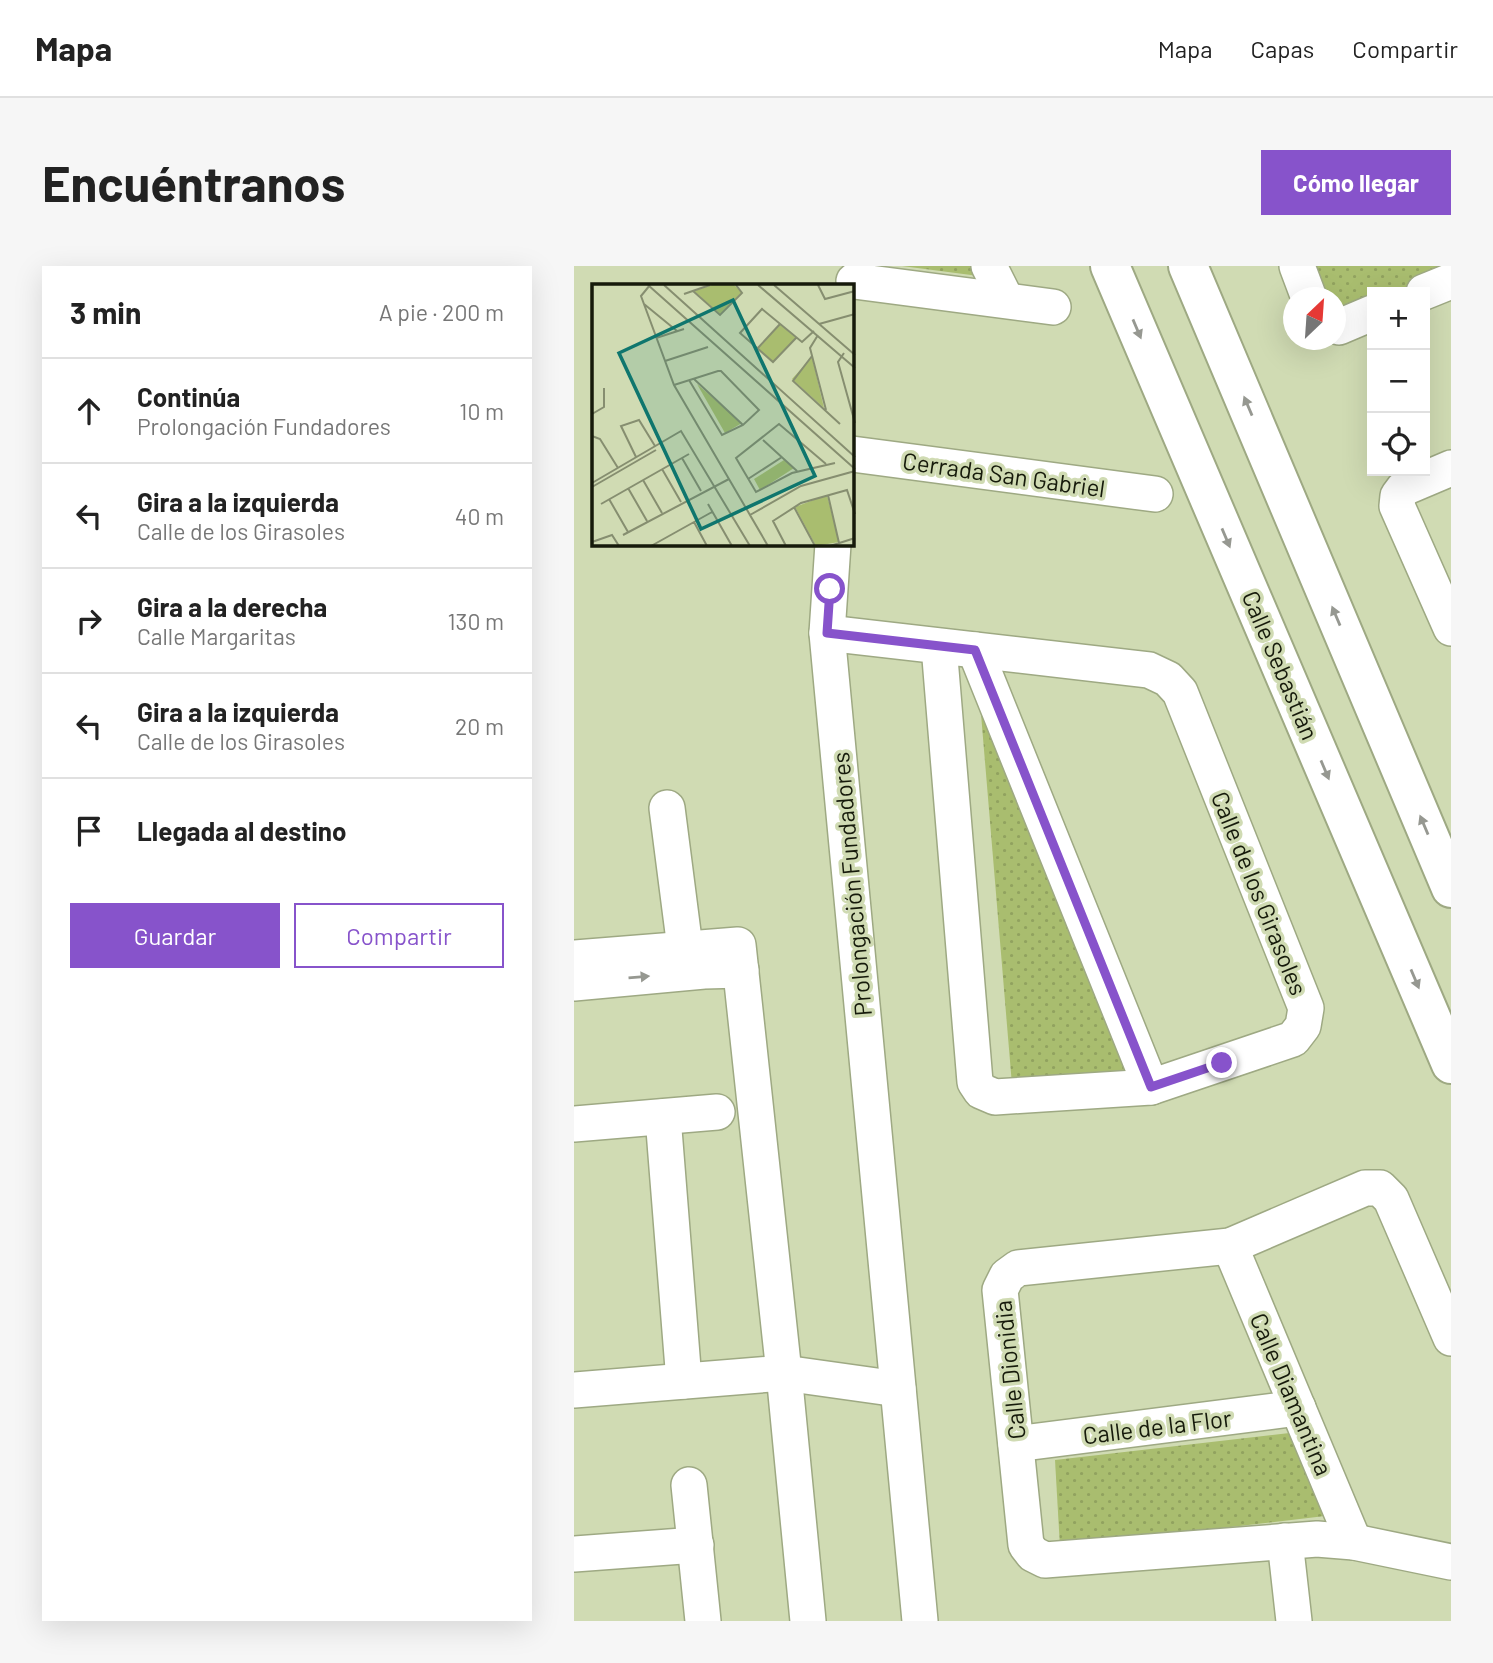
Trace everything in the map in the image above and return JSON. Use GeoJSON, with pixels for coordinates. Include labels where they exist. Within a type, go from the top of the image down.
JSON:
{"type":"FeatureCollection","features":[{"type":"Feature","properties":{"kind":"main road","name":"Calle Sebastián"},"geometry":{"type":"LineString","coordinates":[[1110,266],[1451,1064]]}},
{"type":"Feature","properties":{"kind":"main road"},"geometry":{"type":"LineString","coordinates":[[1188,266],[1451,888]]}},
{"type":"Feature","properties":{"kind":"street"},"geometry":{"type":"LineString","coordinates":[[989,266],[1006,300]]}},
{"type":"Feature","properties":{"kind":"street"},"geometry":{"type":"LineString","coordinates":[[1297,266],[1305,287]]}},
{"type":"Feature","properties":{"kind":"street"},"geometry":{"type":"LineString","coordinates":[[1430,290],[1451,281]]}},
{"type":"Feature","properties":{"kind":"street"},"geometry":{"type":"LineString","coordinates":[[854,283],[1053,307]]}},
{"type":"Feature","properties":{"kind":"street"},"geometry":{"type":"LineString","coordinates":[[1346,324],[1367,315]]}},
{"type":"Feature","properties":{"kind":"street","name":"Cerrada San Gabriel"},"geometry":{"type":"LineString","coordinates":[[854,454],[1155,494]]}},
{"type":"Feature","properties":{"kind":"street"},"geometry":{"type":"LineString","coordinates":[[1451,468],[1404,488],[1398,496],[1396,506],[1451,628]]}},
{"type":"Feature","properties":{"kind":"street","name":"Prolongación Fundadores"},"geometry":{"type":"LineString","coordinates":[[833,546],[827,633],[920,1621]]}},
{"type":"Feature","properties":{"kind":"street","name":"Calle de los Girasoles"},"geometry":{"type":"LineString","coordinates":[[827,633],[1149,670],[1168,679],[1180,692],[1306,1008],[1303,1026],[1293,1039],[1151,1087],[995,1097],[981,1091],[975,1082],[939,646]]}},
{"type":"Feature","properties":{"kind":"street"},"geometry":{"type":"LineString","coordinates":[[975,650],[1151,1087]]}},
{"type":"Feature","properties":{"kind":"street"},"geometry":{"type":"LineString","coordinates":[[667,808],[685,948]]}},
{"type":"Feature","properties":{"kind":"street"},"geometry":{"type":"LineString","coordinates":[[574,958],[685,948],[739,957]]}},
{"type":"Feature","properties":{"kind":"street"},"geometry":{"type":"LineString","coordinates":[[574,983],[704,971],[739,957]]}},
{"type":"Feature","properties":{"kind":"street"},"geometry":{"type":"LineString","coordinates":[[739,957],[808,1621]]}},
{"type":"Feature","properties":{"kind":"street"},"geometry":{"type":"LineString","coordinates":[[574,1124],[717,1112]]}},
{"type":"Feature","properties":{"kind":"street"},"geometry":{"type":"LineString","coordinates":[[663,1117],[684,1381]]}},
{"type":"Feature","properties":{"kind":"street","name":"Calle Dionidia"},"geometry":{"type":"LineString","coordinates":[[1451,1338],[1391,1199],[1380,1188],[1364,1188],[1230,1246],[1018,1268],[1007,1276],[1000,1290],[1026,1545],[1033,1554],[1045,1560],[1317,1539],[1354,1542],[1451,1562]]}},
{"type":"Feature","properties":{"kind":"street","name":"Calle Diamantina"},"geometry":{"type":"LineString","coordinates":[[1230,1246],[1354,1542]]}},
{"type":"Feature","properties":{"kind":"street"},"geometry":{"type":"LineString","coordinates":[[574,1390],[784,1373],[898,1389]]}},
{"type":"Feature","properties":{"kind":"street","name":"Calle de la Flor"},"geometry":{"type":"LineString","coordinates":[[1016,1444],[1298,1408]]}},
{"type":"Feature","properties":{"kind":"street"},"geometry":{"type":"LineString","coordinates":[[690,1485],[703,1621]]}},
{"type":"Feature","properties":{"kind":"street"},"geometry":{"type":"LineString","coordinates":[[1285,1541],[1294,1621]]}},
{"type":"Feature","properties":{"kind":"street"},"geometry":{"type":"LineString","coordinates":[[574,1554],[695,1545]]}},
{"type":"Feature","properties":{"kind":"green space"},"geometry":{"type":"Polygon","coordinates":[[[902,266],[989,266],[994,278],[902,266]]]}},
{"type":"Feature","properties":{"kind":"green space"},"geometry":{"type":"Polygon","coordinates":[[[1306,266],[1451,266],[1451,273],[1415,287],[1367,287],[1367,306],[1346,315],[1346,287],[1315,287],[1306,266]]]}},
{"type":"Feature","properties":{"kind":"green space"},"geometry":{"type":"Polygon","coordinates":[[[979,690],[1145,1075],[1012,1085],[979,690]]]}},
{"type":"Feature","properties":{"kind":"green space"},"geometry":{"type":"Polygon","coordinates":[[[1307,1431],[1342,1514],[1060,1547],[1055,1460],[1307,1431]]]}},
{"type":"Feature","properties":{"kind":"route"},"geometry":{"type":"LineString","coordinates":[[830,589],[827,633],[975,650],[1151,1087],[1222,1063]]}}]}
